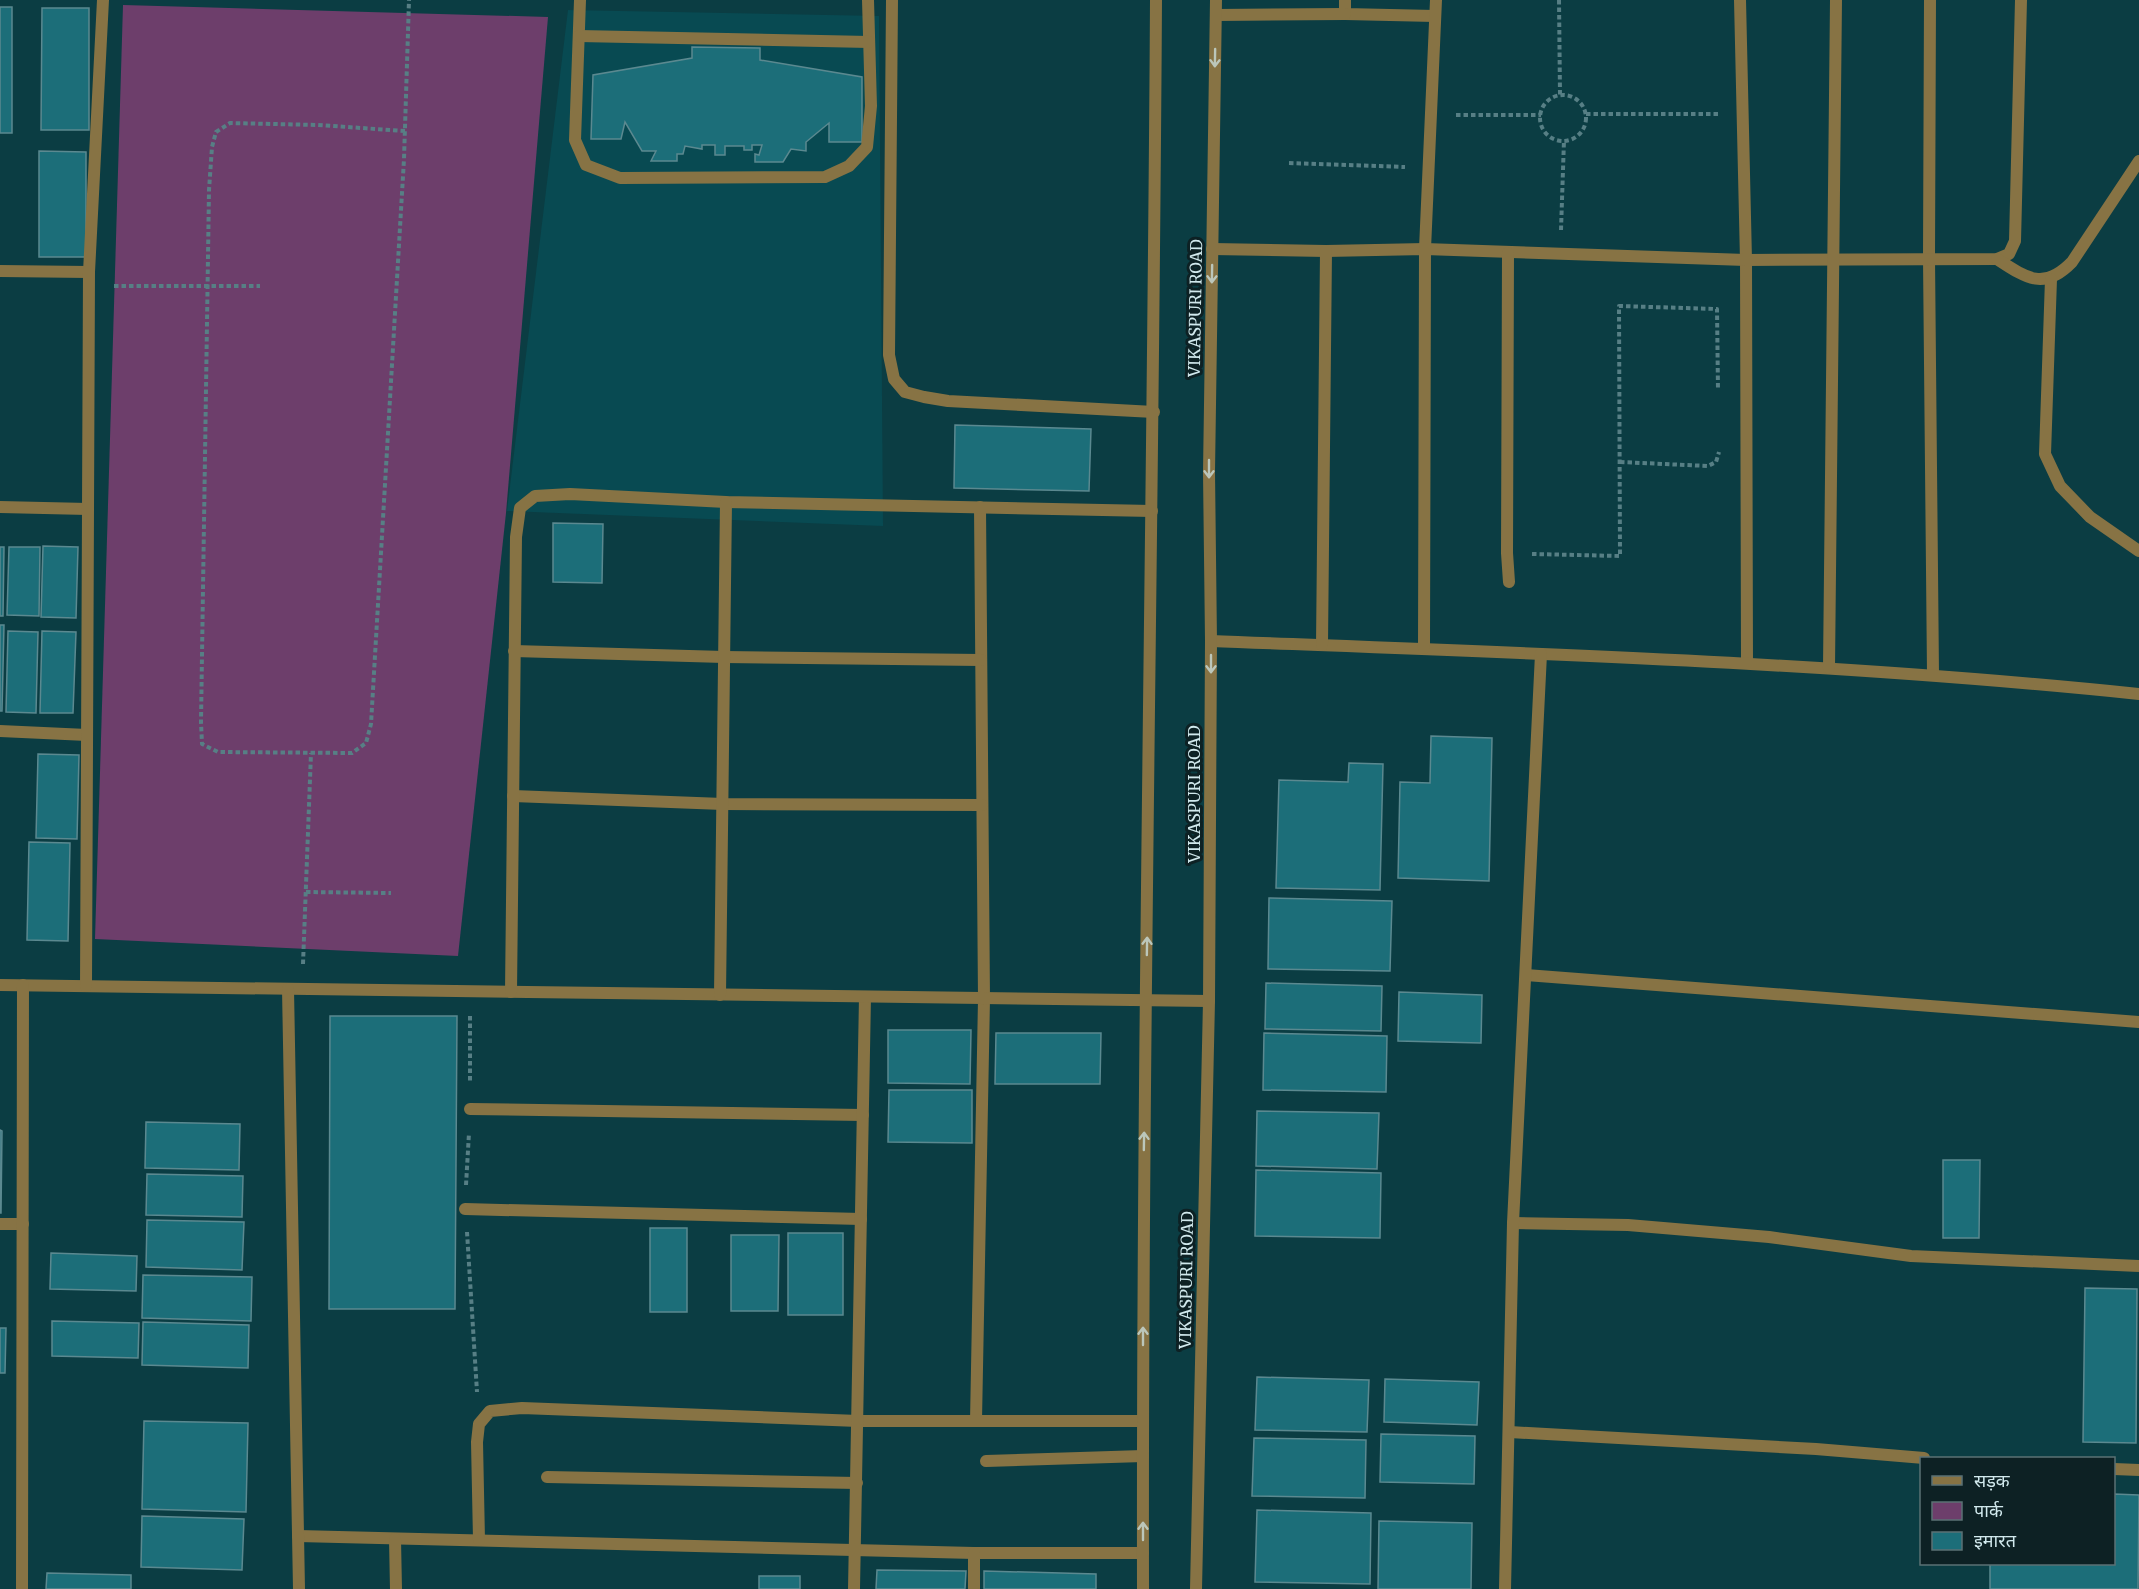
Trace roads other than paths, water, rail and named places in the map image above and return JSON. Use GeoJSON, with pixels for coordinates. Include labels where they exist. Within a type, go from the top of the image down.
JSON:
{"type":"FeatureCollection","features":[{"type":"Feature","properties":{"kind":"street"},"geometry":{"type":"LineString","coordinates":[[86,986],[89,272],[102,0]]}},
{"type":"Feature","properties":{"kind":"street"},"geometry":{"type":"LineString","coordinates":[[580,0],[575,140],[586,165],[620,178],[825,177],[849,166],[867,147],[871,106],[868,0]]}},
{"type":"Feature","properties":{"kind":"street"},"geometry":{"type":"LineString","coordinates":[[892,0],[889,355],[894,379],[905,392],[948,401],[1154,412]]}},
{"type":"Feature","properties":{"kind":"street"},"geometry":{"type":"LineString","coordinates":[[1143,1589],[1146,1001],[1154,412],[1156,0]]}},
{"type":"Feature","properties":{"kind":"street","name":"VIKASPURI ROAD"},"geometry":{"type":"LineString","coordinates":[[1196,1589],[1209,1001],[1211,641],[1209,472],[1216,0]]}},
{"type":"Feature","properties":{"kind":"street"},"geometry":{"type":"LineString","coordinates":[[1345,0],[1346,14]]}},
{"type":"Feature","properties":{"kind":"street"},"geometry":{"type":"LineString","coordinates":[[1424,648],[1425,249],[1436,0]]}},
{"type":"Feature","properties":{"kind":"street"},"geometry":{"type":"LineString","coordinates":[[1740,0],[1746,260],[1747,662]]}},
{"type":"Feature","properties":{"kind":"street"},"geometry":{"type":"LineString","coordinates":[[1829,668],[1836,0]]}},
{"type":"Feature","properties":{"kind":"street"},"geometry":{"type":"LineString","coordinates":[[1930,0],[1929,259],[1933,674]]}},
{"type":"Feature","properties":{"kind":"street"},"geometry":{"type":"LineString","coordinates":[[1212,249],[1326,251],[1425,249],[1746,260],[1997,259],[2009,254],[2015,241],[2021,0]]}},
{"type":"Feature","properties":{"kind":"street"},"geometry":{"type":"LineString","coordinates":[[1216,15],[1435,16]]}},
{"type":"Feature","properties":{"kind":"street"},"geometry":{"type":"LineString","coordinates":[[579,36],[869,42]]}},
{"type":"Feature","properties":{"kind":"street"},"geometry":{"type":"LineString","coordinates":[[1997,259],[2025,277],[2051,279],[2060,274],[2072,262],[2139,161]]}},
{"type":"Feature","properties":{"kind":"street"},"geometry":{"type":"LineString","coordinates":[[1322,645],[1326,251]]}},
{"type":"Feature","properties":{"kind":"street"},"geometry":{"type":"LineString","coordinates":[[1508,253],[1507,553],[1509,582]]}},
{"type":"Feature","properties":{"kind":"street"},"geometry":{"type":"LineString","coordinates":[[0,271],[89,272]]}},
{"type":"Feature","properties":{"kind":"street"},"geometry":{"type":"LineString","coordinates":[[2051,279],[2045,454],[2060,486],[2074,501],[2090,517],[2139,551]]}},
{"type":"Feature","properties":{"kind":"street"},"geometry":{"type":"LineString","coordinates":[[511,992],[516,537],[520,508],[535,496],[570,494],[726,502],[1152,511]]}},
{"type":"Feature","properties":{"kind":"street"},"geometry":{"type":"LineString","coordinates":[[720,995],[726,502]]}},
{"type":"Feature","properties":{"kind":"street"},"geometry":{"type":"LineString","coordinates":[[0,507],[88,509]]}},
{"type":"Feature","properties":{"kind":"street"},"geometry":{"type":"LineString","coordinates":[[976,1421],[984,999],[980,507]]}},
{"type":"Feature","properties":{"kind":"street"},"geometry":{"type":"LineString","coordinates":[[1211,641],[1747,662],[1933,674],[2139,694]]}},
{"type":"Feature","properties":{"kind":"street"},"geometry":{"type":"LineString","coordinates":[[514,651],[724,657],[981,660]]}},
{"type":"Feature","properties":{"kind":"street"},"geometry":{"type":"LineString","coordinates":[[1505,1589],[1513,1223],[1541,654]]}},
{"type":"Feature","properties":{"kind":"street"},"geometry":{"type":"LineString","coordinates":[[0,731],[87,735]]}},
{"type":"Feature","properties":{"kind":"street"},"geometry":{"type":"LineString","coordinates":[[513,796],[723,804],[982,805]]}},
{"type":"Feature","properties":{"kind":"street"},"geometry":{"type":"LineString","coordinates":[[1526,975],[2139,1022]]}},
{"type":"Feature","properties":{"kind":"street"},"geometry":{"type":"LineString","coordinates":[[0,985],[1209,1001]]}},
{"type":"Feature","properties":{"kind":"street"},"geometry":{"type":"LineString","coordinates":[[22,1589],[23,985]]}},
{"type":"Feature","properties":{"kind":"street"},"geometry":{"type":"LineString","coordinates":[[288,989],[299,1589]]}},
{"type":"Feature","properties":{"kind":"street"},"geometry":{"type":"LineString","coordinates":[[854,1589],[865,997]]}},
{"type":"Feature","properties":{"kind":"street"},"geometry":{"type":"LineString","coordinates":[[471,1109],[863,1115]]}},
{"type":"Feature","properties":{"kind":"street"},"geometry":{"type":"LineString","coordinates":[[465,1209],[861,1219]]}},
{"type":"Feature","properties":{"kind":"street"},"geometry":{"type":"LineString","coordinates":[[1513,1223],[1628,1225],[1769,1237],[1911,1256],[2139,1266]]}},
{"type":"Feature","properties":{"kind":"street"},"geometry":{"type":"LineString","coordinates":[[0,1224],[22,1224]]}},
{"type":"Feature","properties":{"kind":"street"},"geometry":{"type":"LineString","coordinates":[[478,1540],[478,1424],[490,1412],[522,1408],[858,1421],[1143,1421]]}},
{"type":"Feature","properties":{"kind":"street"},"geometry":{"type":"LineString","coordinates":[[1510,1432],[1816,1449],[1920,1458]]}},
{"type":"Feature","properties":{"kind":"street"},"geometry":{"type":"LineString","coordinates":[[986,1461],[1143,1456]]}},
{"type":"Feature","properties":{"kind":"street"},"geometry":{"type":"LineString","coordinates":[[2115,1469],[2139,1470]]}},
{"type":"Feature","properties":{"kind":"street"},"geometry":{"type":"LineString","coordinates":[[547,1477],[857,1483]]}},
{"type":"Feature","properties":{"kind":"street"},"geometry":{"type":"LineString","coordinates":[[298,1536],[974,1552],[1143,1552]]}},
{"type":"Feature","properties":{"kind":"street"},"geometry":{"type":"LineString","coordinates":[[395,1539],[396,1589]]}},
{"type":"Feature","properties":{"kind":"street"},"geometry":{"type":"LineString","coordinates":[[974,1552],[974,1589]]}}]}
